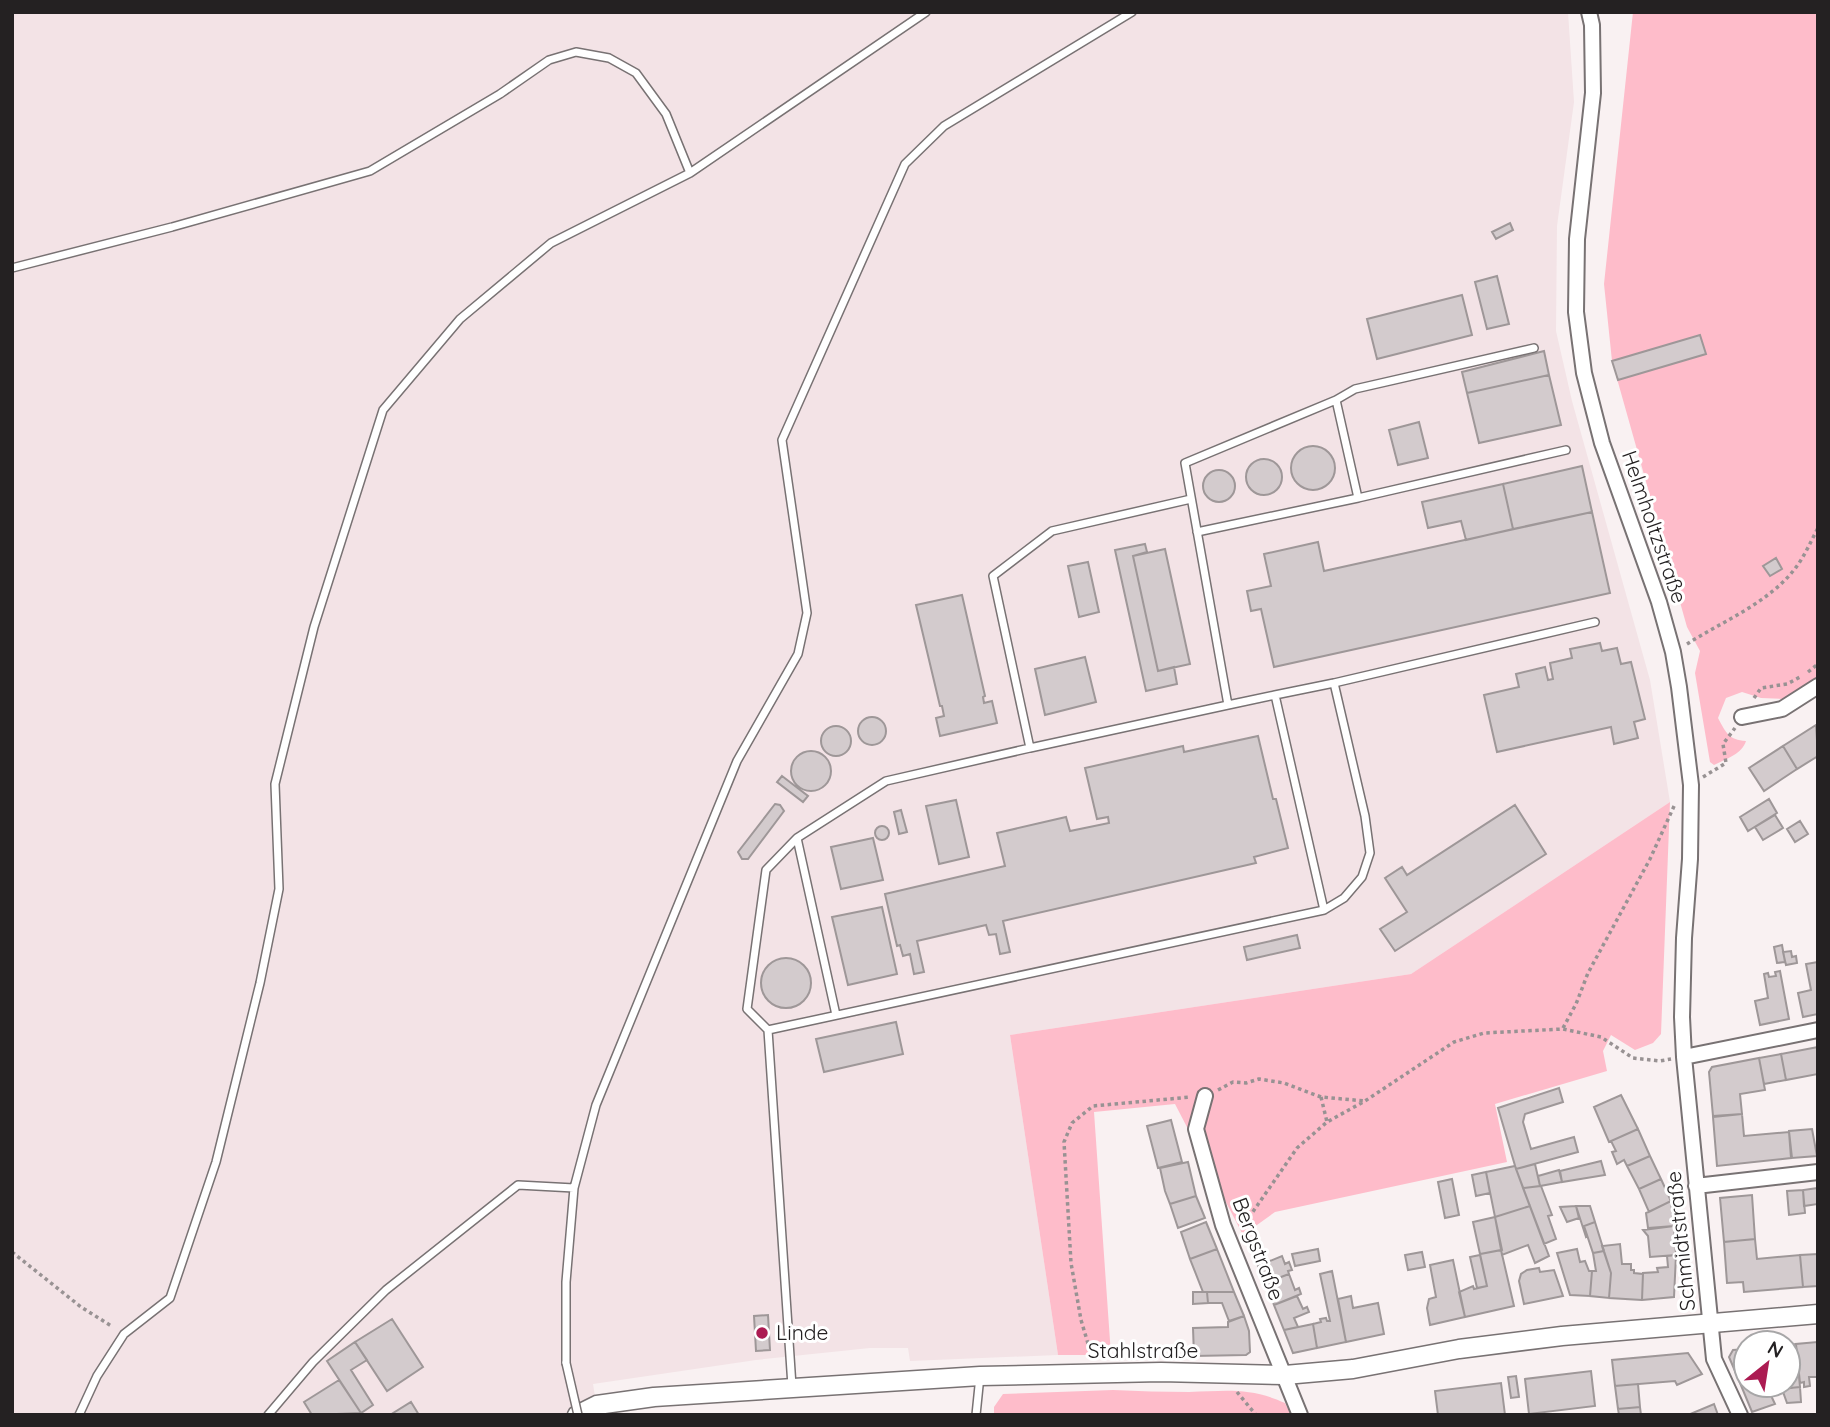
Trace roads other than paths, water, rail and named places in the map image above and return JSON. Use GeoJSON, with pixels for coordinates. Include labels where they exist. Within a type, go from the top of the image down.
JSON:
{"type":"FeatureCollection","features":[{"type":"Feature","properties":{"kind":"street","name":"Helmholtzstraße"},"geometry":{"type":"LineString","coordinates":[[1589,12],[1592,25],[1593,93],[1577,239],[1576,312],[1584,373],[1602,443],[1659,602],[1673,652],[1691,785],[1682,1017],[1684,1057]]}},
{"type":"Feature","properties":{"kind":"street"},"geometry":{"type":"LineString","coordinates":[[1742,717],[1782,709],[1818,686]]}},
{"type":"Feature","properties":{"kind":"street"},"geometry":{"type":"LineString","coordinates":[[1684,1057],[1818,1030]]}},
{"type":"Feature","properties":{"kind":"street","name":"Schmidtstraße"},"geometry":{"type":"LineString","coordinates":[[1684,1057],[1714,1359],[1740,1415]]}},
{"type":"Feature","properties":{"kind":"street","name":"Bergstraße"},"geometry":{"type":"LineString","coordinates":[[1205,1096],[1196,1129],[1223,1225],[1300,1415]]}},
{"type":"Feature","properties":{"kind":"street"},"geometry":{"type":"LineString","coordinates":[[1696,1186],[1818,1172]]}},
{"type":"Feature","properties":{"kind":"street","name":"Stahlstraße"},"geometry":{"type":"LineString","coordinates":[[578,1415],[597,1405],[654,1397],[792,1386],[1090,1373],[1285,1375],[1353,1369],[1459,1349],[1562,1336],[1818,1314]]}},
{"type":"Feature","properties":{"kind":"lane"},"geometry":{"type":"LineString","coordinates":[[79,1415],[97,1376],[124,1334],[170,1298],[216,1162],[260,983],[279,889],[275,784],[314,627],[383,410],[460,319],[551,243],[690,173],[926,12]]}},
{"type":"Feature","properties":{"kind":"lane"},"geometry":{"type":"LineString","coordinates":[[578,1415],[566,1363],[566,1282],[575,1188],[596,1105],[737,761],[798,654],[807,613],[782,440],[905,164],[944,126],[1132,12]]}},
{"type":"Feature","properties":{"kind":"lane"},"geometry":{"type":"LineString","coordinates":[[12,268],[370,172],[500,94],[549,60],[576,52],[609,58],[636,73],[666,114],[690,173]]}},
{"type":"Feature","properties":{"kind":"lane"},"geometry":{"type":"LineString","coordinates":[[1228,705],[1185,463],[1336,400],[1355,388],[1534,348]]}},
{"type":"Feature","properties":{"kind":"lane"},"geometry":{"type":"LineString","coordinates":[[1336,400],[1358,498]]}},
{"type":"Feature","properties":{"kind":"lane"},"geometry":{"type":"LineString","coordinates":[[1197,532],[1566,450]]}},
{"type":"Feature","properties":{"kind":"lane"},"geometry":{"type":"LineString","coordinates":[[1030,748],[993,576],[1052,531],[1191,499]]}},
{"type":"Feature","properties":{"kind":"lane"},"geometry":{"type":"LineString","coordinates":[[792,1386],[768,1030],[747,1009],[766,870],[797,838],[886,781],[1595,622]]}},
{"type":"Feature","properties":{"kind":"lane"},"geometry":{"type":"LineString","coordinates":[[768,1030],[1324,910],[1345,898],[1362,877],[1370,853],[1365,816],[1334,682]]}},
{"type":"Feature","properties":{"kind":"lane"},"geometry":{"type":"LineString","coordinates":[[1275,695],[1324,910]]}},
{"type":"Feature","properties":{"kind":"lane"},"geometry":{"type":"LineString","coordinates":[[797,838],[836,1015]]}},
{"type":"Feature","properties":{"kind":"lane"},"geometry":{"type":"LineString","coordinates":[[268,1415],[313,1362],[386,1290],[517,1185],[575,1188]]}},
{"type":"Feature","properties":{"kind":"lane"},"geometry":{"type":"LineString","coordinates":[[976,1415],[980,1376]]}},
{"type":"Feature","properties":{"kind":"place","name":"Linde"},"geometry":{"type":"Point","coordinates":[762,1333]}}]}
